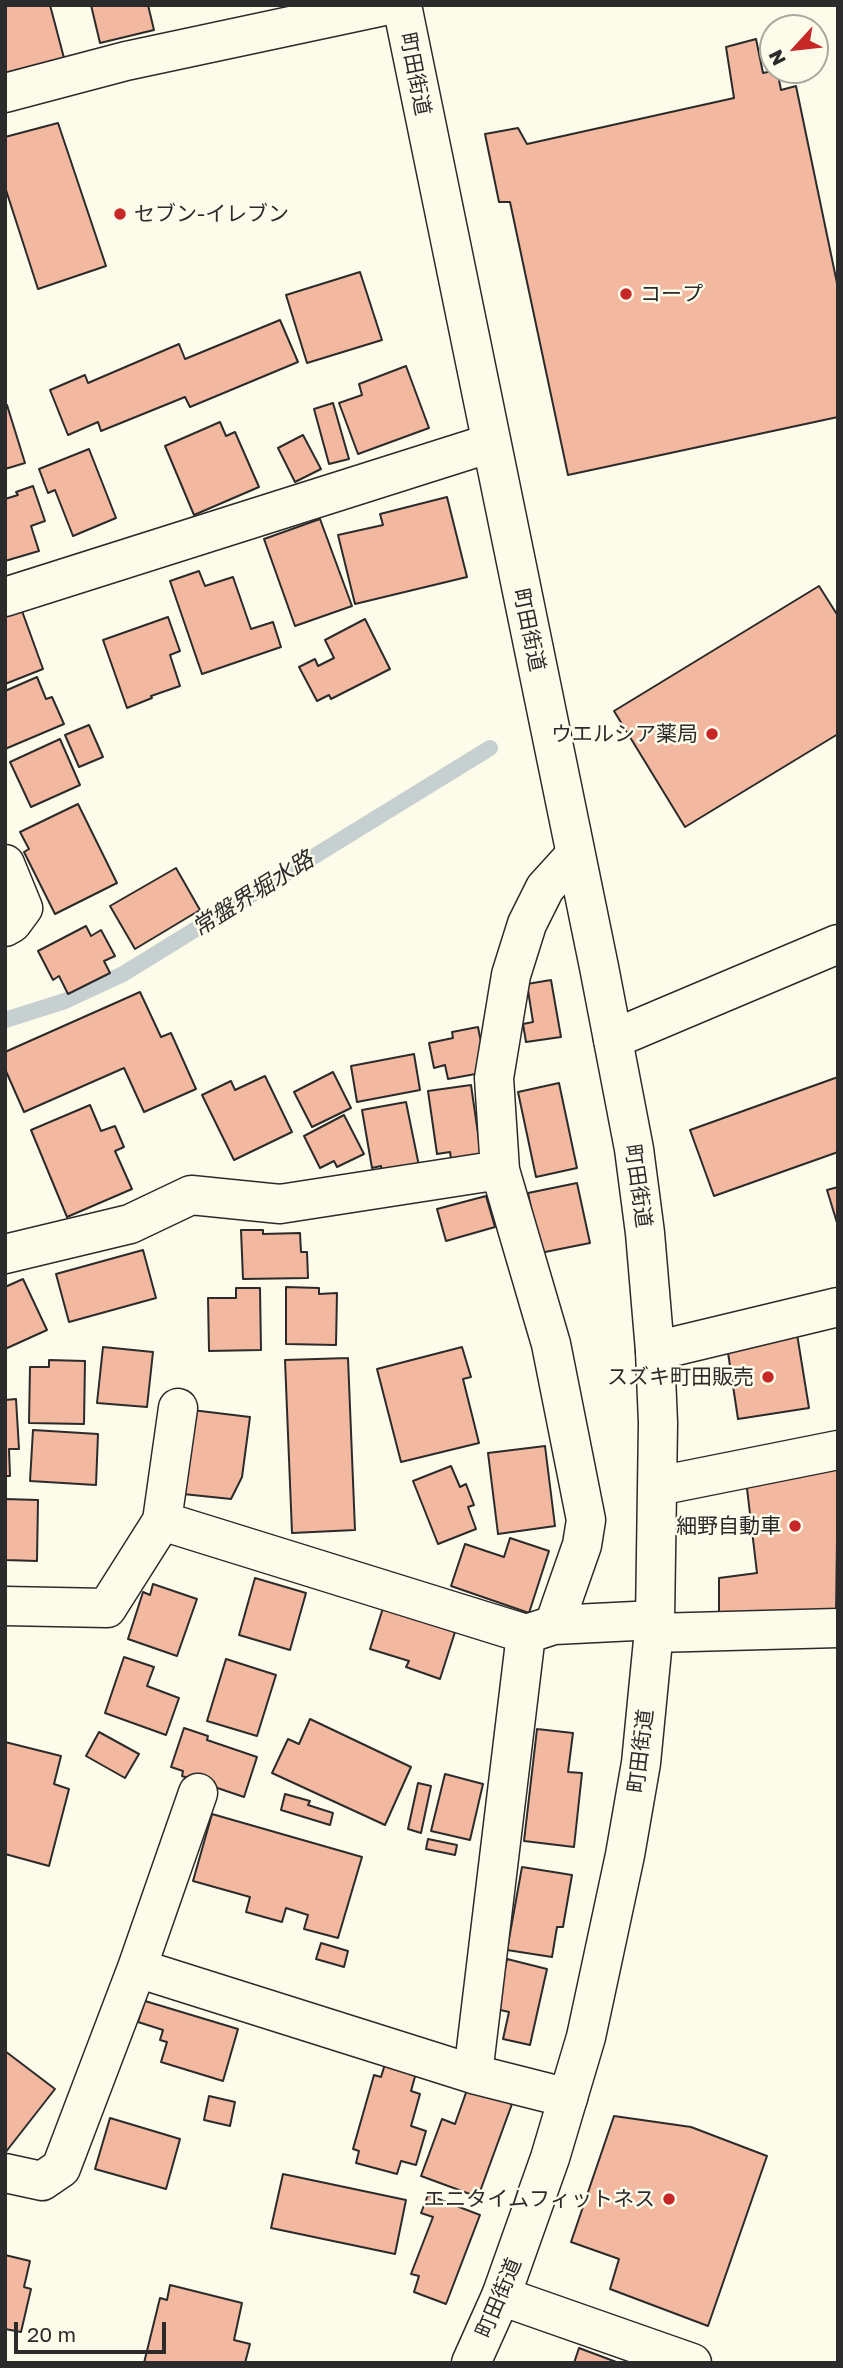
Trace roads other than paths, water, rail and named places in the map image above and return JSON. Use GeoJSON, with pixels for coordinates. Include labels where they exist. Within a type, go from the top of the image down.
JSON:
{"type":"FeatureCollection","features":[{"type":"Feature","properties":{"kind":"street"},"geometry":{"type":"LineString","coordinates":[[5,93],[126,61],[389,5]]}},
{"type":"Feature","properties":{"kind":"street","name":"町田街道"},"geometry":{"type":"LineString","coordinates":[[402,5],[634,1149],[645,1233],[655,1351],[657,1486],[654,1626],[641,1763],[625,1855],[586,2037],[568,2098],[532,2214],[501,2296],[471,2363]]}},
{"type":"Feature","properties":{"kind":"street"},"geometry":{"type":"LineString","coordinates":[[5,597],[491,443]]}},
{"type":"Feature","properties":{"kind":"street"},"geometry":{"type":"LineString","coordinates":[[473,2074],[540,1630],[582,1545],[586,1520],[551,1344],[500,1170],[494,1078],[511,975],[527,924],[545,888],[575,855]]}},
{"type":"Feature","properties":{"kind":"street"},"geometry":{"type":"LineString","coordinates":[[5,864],[23,908],[12,923],[5,927]]}},
{"type":"Feature","properties":{"kind":"street"},"geometry":{"type":"LineString","coordinates":[[613,1038],[838,944]]}},
{"type":"Feature","properties":{"kind":"street"},"geometry":{"type":"LineString","coordinates":[[5,1254],[131,1224],[191,1195],[280,1204],[500,1170]]}},
{"type":"Feature","properties":{"kind":"street"},"geometry":{"type":"LineString","coordinates":[[655,1351],[838,1307]]}},
{"type":"Feature","properties":{"kind":"street"},"geometry":{"type":"LineString","coordinates":[[5,1606],[107,1608],[162,1521],[178,1408]]}},
{"type":"Feature","properties":{"kind":"street"},"geometry":{"type":"LineString","coordinates":[[657,1486],[838,1450]]}},
{"type":"Feature","properties":{"kind":"street"},"geometry":{"type":"LineString","coordinates":[[162,1521],[540,1630],[654,1626],[838,1628]]}},
{"type":"Feature","properties":{"kind":"street"},"geometry":{"type":"LineString","coordinates":[[5,2173],[42,2181],[61,2168],[137,1968],[198,1793]]}},
{"type":"Feature","properties":{"kind":"street"},"geometry":{"type":"LineString","coordinates":[[137,1968],[473,2074],[568,2098]]}},
{"type":"Feature","properties":{"kind":"street"},"geometry":{"type":"LineString","coordinates":[[501,2296],[692,2363]]}},
{"type":"Feature","properties":{"kind":"waterway","name":"常盤界堀水路"},"geometry":{"type":"LineString","coordinates":[[5,1020],[65,1001],[123,974],[490,748]]}},
{"type":"Feature","properties":{"kind":"place","name":"セブン-イレブン"},"geometry":{"type":"Point","coordinates":[120,214]}},
{"type":"Feature","properties":{"kind":"place","name":"コープ"},"geometry":{"type":"Point","coordinates":[626,294]}},
{"type":"Feature","properties":{"kind":"place","name":"ウエルシア薬局"},"geometry":{"type":"Point","coordinates":[712,734]}},
{"type":"Feature","properties":{"kind":"place","name":"スズキ町田販売"},"geometry":{"type":"Point","coordinates":[768,1377]}},
{"type":"Feature","properties":{"kind":"place","name":"細野自動車"},"geometry":{"type":"Point","coordinates":[795,1526]}},
{"type":"Feature","properties":{"kind":"place","name":"エニタイムフィットネス"},"geometry":{"type":"Point","coordinates":[669,2199]}}]}
